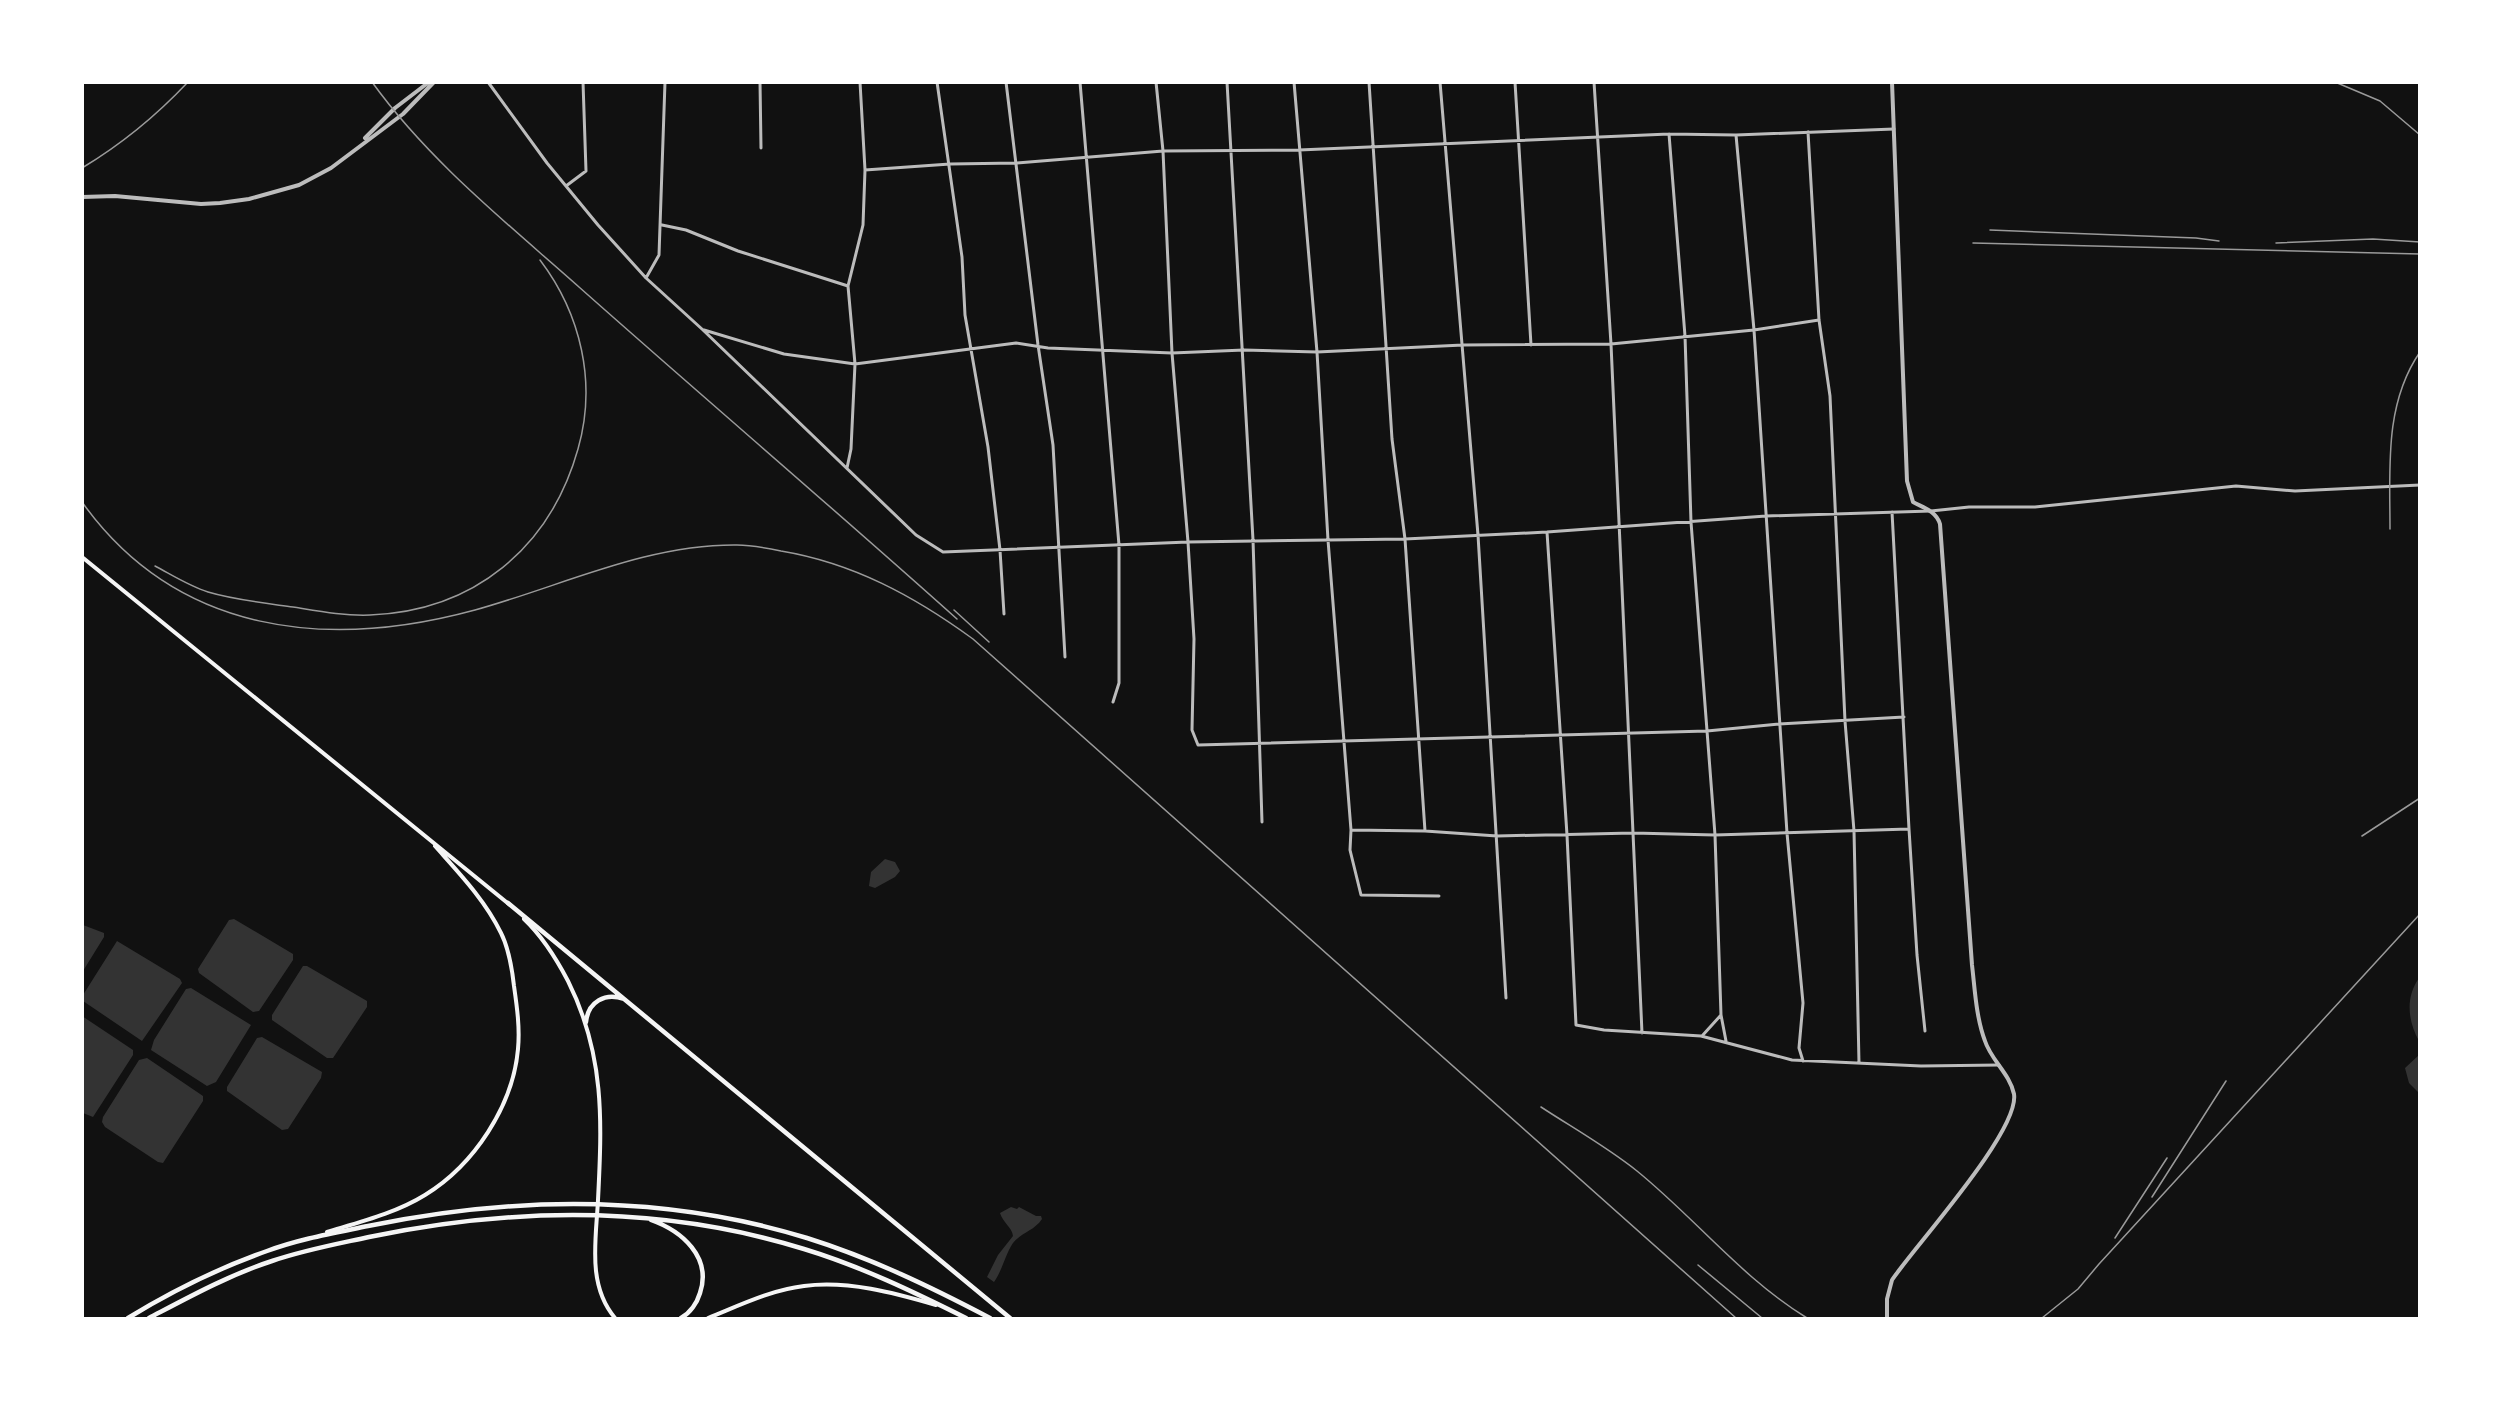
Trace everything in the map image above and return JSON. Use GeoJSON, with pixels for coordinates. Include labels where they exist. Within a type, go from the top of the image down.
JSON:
{"type":"FeatureCollection","features":[{"type":"Feature","properties":{"kind":"highway"},"geometry":{"type":"LineString","coordinates":[[508,903],[1010,1318]]}},
{"type":"Feature","properties":{"kind":"highway"},"geometry":{"type":"LineString","coordinates":[[586,1022],[587,1014],[596,1001],[615,997],[632,1004]]}},
{"type":"Feature","properties":{"kind":"highway"},"geometry":{"type":"LineString","coordinates":[[128,1318],[222,1269],[268,1250],[308,1239],[390,1222],[491,1208],[592,1203],[641,1206],[731,1219],[808,1238],[900,1274],[990,1318]]}},
{"type":"Feature","properties":{"kind":"highway"},"geometry":{"type":"LineString","coordinates":[[149,1318],[226,1279],[271,1261],[311,1250],[454,1222],[591,1214],[640,1216],[729,1230],[805,1249],[896,1284],[966,1318]]}},
{"type":"Feature","properties":{"kind":"highway"},"geometry":{"type":"LineString","coordinates":[[640,1216],[675,1231],[699,1257],[702,1267],[702,1287],[693,1307],[681,1318]]}},
{"type":"Feature","properties":{"kind":"main road"},"geometry":{"type":"LineString","coordinates":[[82,556],[508,903],[534,928],[552,951],[574,993],[596,1056],[600,1091],[597,1283],[606,1308],[615,1318]]}},
{"type":"Feature","properties":{"kind":"main road"},"geometry":{"type":"LineString","coordinates":[[308,1239],[391,1211],[425,1195],[439,1185],[471,1155],[484,1138],[511,1085],[518,1051],[519,1031],[517,1002],[508,952],[497,926],[476,893],[426,837]]}},
{"type":"Feature","properties":{"kind":"main road"},"geometry":{"type":"LineString","coordinates":[[708,1318],[784,1289],[817,1284],[885,1292],[943,1307]]}},
{"type":"Feature","properties":{"kind":"street"},"geometry":{"type":"LineString","coordinates":[[356,147],[395,108],[429,82]]}},
{"type":"Feature","properties":{"kind":"street"},"geometry":{"type":"LineString","coordinates":[[82,197],[115,196],[201,204],[237,202],[273,193],[306,181],[331,168],[356,147],[403,114],[434,82]]}},
{"type":"Feature","properties":{"kind":"street"},"geometry":{"type":"LineString","coordinates":[[488,82],[566,186],[646,278],[916,535],[938,550],[950,552],[1253,540],[1405,539],[1547,532],[1766,516],[1931,511],[1969,507],[2035,507],[2236,486],[2295,491],[2420,485]]}},
{"type":"Feature","properties":{"kind":"street"},"geometry":{"type":"LineString","coordinates":[[566,186],[586,171],[583,82]]}},
{"type":"Feature","properties":{"kind":"street"},"geometry":{"type":"LineString","coordinates":[[646,278],[659,255],[662,225],[665,82]]}},
{"type":"Feature","properties":{"kind":"street"},"geometry":{"type":"LineString","coordinates":[[760,82],[761,148]]}},
{"type":"Feature","properties":{"kind":"street"},"geometry":{"type":"LineString","coordinates":[[847,468],[851,449],[855,364],[848,286],[863,225],[865,170],[860,82]]}},
{"type":"Feature","properties":{"kind":"street"},"geometry":{"type":"LineString","coordinates":[[938,82],[962,257],[965,315],[988,447],[1000,550],[1004,614]]}},
{"type":"Feature","properties":{"kind":"street"},"geometry":{"type":"LineString","coordinates":[[1006,82],[1038,345],[1053,445],[1065,657]]}},
{"type":"Feature","properties":{"kind":"street"},"geometry":{"type":"LineString","coordinates":[[1080,82],[1119,545],[1119,683],[1113,702]]}},
{"type":"Feature","properties":{"kind":"street"},"geometry":{"type":"LineString","coordinates":[[1156,82],[1163,151],[1172,353],[1194,639],[1192,730],[1198,746],[1419,738],[1561,737],[1707,731],[1779,724],[1904,717]]}},
{"type":"Feature","properties":{"kind":"street"},"geometry":{"type":"LineString","coordinates":[[1227,82],[1253,540],[1262,822]]}},
{"type":"Feature","properties":{"kind":"street"},"geometry":{"type":"LineString","coordinates":[[1294,82],[1317,352],[1328,540],[1351,830],[1350,850],[1361,895],[1439,896]]}},
{"type":"Feature","properties":{"kind":"street"},"geometry":{"type":"LineString","coordinates":[[1369,82],[1388,347],[1392,439],[1405,539],[1425,831]]}},
{"type":"Feature","properties":{"kind":"street"},"geometry":{"type":"LineString","coordinates":[[1440,82],[1478,535],[1506,998]]}},
{"type":"Feature","properties":{"kind":"street"},"geometry":{"type":"LineString","coordinates":[[1515,82],[1531,345]]}},
{"type":"Feature","properties":{"kind":"street"},"geometry":{"type":"LineString","coordinates":[[1594,82],[1611,344],[1642,1033]]}},
{"type":"Feature","properties":{"kind":"street"},"geometry":{"type":"LineString","coordinates":[[1887,1318],[1887,1299],[1892,1280],[1971,1179],[2012,1110],[2014,1094],[1986,1044],[1978,1010],[1971,954],[1941,533],[1938,518],[1931,511],[1913,502],[1907,481],[1892,82]]}},
{"type":"Feature","properties":{"kind":"street"},"geometry":{"type":"LineString","coordinates":[[865,170],[950,164],[1017,163],[1163,151],[1299,150],[1519,139],[1894,129]]}},
{"type":"Feature","properties":{"kind":"street"},"geometry":{"type":"LineString","coordinates":[[1808,132],[1820,320],[1830,396],[1845,721],[1854,831],[1859,1063]]}},
{"type":"Feature","properties":{"kind":"street"},"geometry":{"type":"LineString","coordinates":[[1669,134],[1685,336],[1691,522],[1715,835],[1721,1015],[1726,1041]]}},
{"type":"Feature","properties":{"kind":"street"},"geometry":{"type":"LineString","coordinates":[[1736,135],[1754,330],[1779,724],[1803,1003],[1799,1048],[1803,1061]]}},
{"type":"Feature","properties":{"kind":"street"},"geometry":{"type":"LineString","coordinates":[[662,225],[686,230],[738,251],[848,286]]}},
{"type":"Feature","properties":{"kind":"street"},"geometry":{"type":"LineString","coordinates":[[703,330],[784,354],[855,364],[1016,343],[1048,348],[1172,353],[1244,350],[1317,352],[1463,345],[1611,344],[1754,330],[1820,320]]}},
{"type":"Feature","properties":{"kind":"street"},"geometry":{"type":"LineString","coordinates":[[1892,512],[1917,955],[1925,1031]]}},
{"type":"Feature","properties":{"kind":"street"},"geometry":{"type":"LineString","coordinates":[[1547,532],[1561,737],[1576,1025],[1642,1033],[1701,1036],[1726,1041],[1755,1052],[1803,1061],[1921,1066],[1999,1065]]}},
{"type":"Feature","properties":{"kind":"street"},"geometry":{"type":"LineString","coordinates":[[1351,830],[1425,831],[1497,836],[1633,833],[1715,835],[1909,829]]}},
{"type":"Feature","properties":{"kind":"street"},"geometry":{"type":"LineString","coordinates":[[1701,1036],[1721,1015]]}},
{"type":"Feature","properties":{"kind":"shaded area"},"geometry":{"type":"Polygon","coordinates":[[[885,859],[895,862],[900,871],[895,877],[875,888],[869,886],[871,872],[885,859]]]}},
{"type":"Feature","properties":{"kind":"shaded area"},"geometry":{"type":"Polygon","coordinates":[[[234,919],[293,954],[293,960],[259,1011],[253,1012],[199,973],[198,969],[229,920],[234,919]]]}},
{"type":"Feature","properties":{"kind":"shaded area"},"geometry":{"type":"Polygon","coordinates":[[[83,925],[104,933],[104,937],[83,971],[83,925]]]}},
{"type":"Feature","properties":{"kind":"shaded area"},"geometry":{"type":"Polygon","coordinates":[[[117,941],[180,979],[182,983],[142,1041],[83,1001],[83,995],[117,941]]]}},
{"type":"Feature","properties":{"kind":"shaded area"},"geometry":{"type":"Polygon","coordinates":[[[303,966],[307,966],[367,1001],[367,1007],[333,1058],[327,1058],[272,1020],[272,1015],[303,966]]]}},
{"type":"Feature","properties":{"kind":"shaded area"},"geometry":{"type":"Polygon","coordinates":[[[2419,978],[2419,1041],[2410,1018],[2410,1001],[2419,978]]]}},
{"type":"Feature","properties":{"kind":"shaded area"},"geometry":{"type":"Polygon","coordinates":[[[191,988],[251,1025],[216,1082],[207,1086],[151,1050],[154,1040],[186,989],[191,988]]]}},
{"type":"Feature","properties":{"kind":"shaded area"},"geometry":{"type":"Polygon","coordinates":[[[82,1016],[133,1050],[133,1055],[93,1117],[83,1113],[82,1016]]]}},
{"type":"Feature","properties":{"kind":"shaded area"},"geometry":{"type":"Polygon","coordinates":[[[262,1037],[322,1072],[321,1078],[288,1129],[282,1130],[227,1091],[227,1087],[257,1038],[262,1037]]]}},
{"type":"Feature","properties":{"kind":"shaded area"},"geometry":{"type":"Polygon","coordinates":[[[2419,1055],[2419,1093],[2409,1083],[2405,1068],[2419,1055]]]}},
{"type":"Feature","properties":{"kind":"shaded area"},"geometry":{"type":"Polygon","coordinates":[[[147,1058],[203,1096],[203,1101],[163,1163],[105,1127],[102,1122],[139,1060],[147,1058]]]}},
{"type":"Feature","properties":{"kind":"shaded area"},"geometry":{"type":"Polygon","coordinates":[[[1011,1207],[1017,1209],[1019,1207],[1036,1216],[1041,1216],[1042,1219],[1013,1243],[994,1282],[987,1277],[998,1255],[1013,1236],[1000,1213],[1011,1207]]]}},
{"type":"Feature","properties":{"kind":"railway"},"geometry":{"type":"LineString","coordinates":[[82,168],[138,129],[188,82]]}},
{"type":"Feature","properties":{"kind":"railway"},"geometry":{"type":"LineString","coordinates":[[372,82],[418,138],[470,190],[957,619]]}},
{"type":"Feature","properties":{"kind":"railway"},"geometry":{"type":"LineString","coordinates":[[2335,82],[2380,101],[2420,135]]}},
{"type":"Feature","properties":{"kind":"railway"},"geometry":{"type":"LineString","coordinates":[[1990,230],[2196,238],[2219,241]]}},
{"type":"Feature","properties":{"kind":"railway"},"geometry":{"type":"LineString","coordinates":[[2276,243],[2373,239],[2420,242]]}},
{"type":"Feature","properties":{"kind":"railway"},"geometry":{"type":"LineString","coordinates":[[1973,243],[2420,254]]}},
{"type":"Feature","properties":{"kind":"railway"},"geometry":{"type":"LineString","coordinates":[[155,566],[194,587],[218,595],[321,612],[360,615],[408,611],[442,601],[474,587],[503,568],[527,544],[548,516],[565,484],[578,449],[584,424],[586,399],[582,350],[566,303],[540,260]]}},
{"type":"Feature","properties":{"kind":"railway"},"geometry":{"type":"LineString","coordinates":[[2390,529],[2390,460],[2395,415],[2408,372],[2420,352]]}},
{"type":"Feature","properties":{"kind":"railway"},"geometry":{"type":"LineString","coordinates":[[82,502],[120,546],[163,581],[209,605],[259,621],[311,628],[365,629],[420,622],[475,610],[637,559],[670,551],[703,547],[743,545],[808,556],[882,583],[951,623],[973,639],[1736,1318]]}},
{"type":"Feature","properties":{"kind":"railway"},"geometry":{"type":"LineString","coordinates":[[954,610],[989,642]]}},
{"type":"Feature","properties":{"kind":"railway"},"geometry":{"type":"LineString","coordinates":[[2362,836],[2420,798]]}},
{"type":"Feature","properties":{"kind":"railway"},"geometry":{"type":"LineString","coordinates":[[2042,1318],[2078,1289],[2420,914]]}},
{"type":"Feature","properties":{"kind":"railway"},"geometry":{"type":"LineString","coordinates":[[2152,1197],[2226,1081]]}},
{"type":"Feature","properties":{"kind":"railway"},"geometry":{"type":"LineString","coordinates":[[1541,1107],[1626,1162],[1658,1189],[1740,1267],[1807,1318]]}},
{"type":"Feature","properties":{"kind":"railway"},"geometry":{"type":"LineString","coordinates":[[2115,1238],[2167,1158]]}},
{"type":"Feature","properties":{"kind":"railway"},"geometry":{"type":"LineString","coordinates":[[1698,1265],[1762,1318]]}}]}
